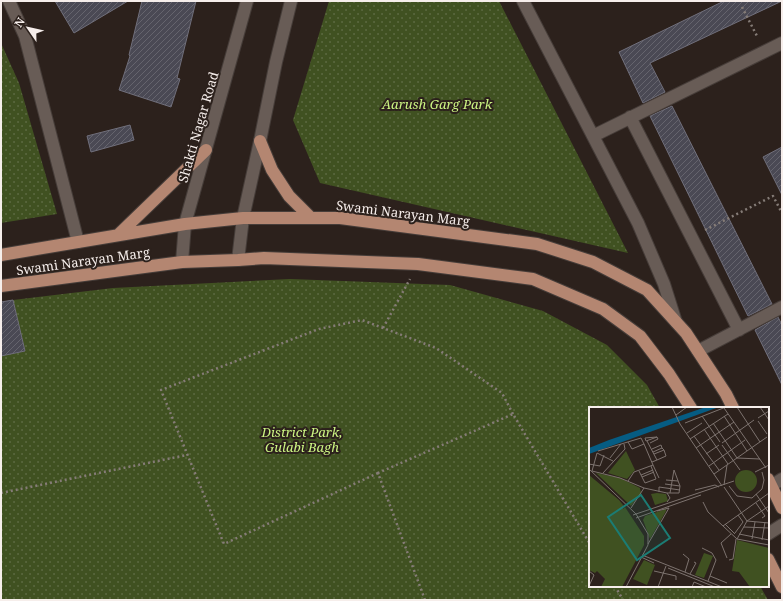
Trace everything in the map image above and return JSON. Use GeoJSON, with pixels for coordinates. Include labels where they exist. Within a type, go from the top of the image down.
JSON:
{"type":"FeatureCollection","features":[{"type":"Feature","properties":{"kind":"main road"},"geometry":{"type":"LineString","coordinates":[[260,141],[272,170],[289,196],[311,218]]}},
{"type":"Feature","properties":{"kind":"main road"},"geometry":{"type":"LineString","coordinates":[[118,235],[206,150]]}},
{"type":"Feature","properties":{"kind":"main road","name":"Swami Narayan Marg"},"geometry":{"type":"LineString","coordinates":[[1,255],[185,224],[243,218],[340,218],[537,244],[593,262],[647,290],[686,333],[726,394],[732,407]]}},
{"type":"Feature","properties":{"kind":"main road","name":"Swami Narayan Marg"},"geometry":{"type":"LineString","coordinates":[[1,286],[182,262],[264,258],[418,264],[533,279],[603,309],[640,336],[669,374],[690,407]]}},
{"type":"Feature","properties":{"kind":"main road"},"geometry":{"type":"LineString","coordinates":[[769,484],[782,508]]}},
{"type":"Feature","properties":{"kind":"main road"},"geometry":{"type":"LineString","coordinates":[[769,561],[782,586]]}},
{"type":"Feature","properties":{"kind":"street"},"geometry":{"type":"LineString","coordinates":[[9,1],[25,36],[78,242]]}},
{"type":"Feature","properties":{"kind":"street","name":"Shakti Nagar Road"},"geometry":{"type":"LineString","coordinates":[[182,262],[185,224],[248,1]]}},
{"type":"Feature","properties":{"kind":"street"},"geometry":{"type":"LineString","coordinates":[[238,260],[243,218],[276,62],[291,1]]}},
{"type":"Feature","properties":{"kind":"street"},"geometry":{"type":"LineString","coordinates":[[523,1],[638,223],[664,284],[676,322]]}},
{"type":"Feature","properties":{"kind":"street"},"geometry":{"type":"LineString","coordinates":[[593,136],[782,43]]}},
{"type":"Feature","properties":{"kind":"street"},"geometry":{"type":"LineString","coordinates":[[630,117],[739,330]]}},
{"type":"Feature","properties":{"kind":"street"},"geometry":{"type":"LineString","coordinates":[[698,351],[782,307]]}},
{"type":"Feature","properties":{"kind":"street"},"geometry":{"type":"LineString","coordinates":[[769,484],[782,479]]}},
{"type":"Feature","properties":{"kind":"street"},"geometry":{"type":"LineString","coordinates":[[769,533],[782,525]]}},
{"type":"Feature","properties":{"kind":"path"},"geometry":{"type":"LineString","coordinates":[[742,6],[765,51]]}},
{"type":"Feature","properties":{"kind":"path"},"geometry":{"type":"LineString","coordinates":[[691,236],[773,196],[782,213]]}},
{"type":"Feature","properties":{"kind":"path"},"geometry":{"type":"LineString","coordinates":[[383,328],[418,264]]}},
{"type":"Feature","properties":{"kind":"path"},"geometry":{"type":"LineString","coordinates":[[513,414],[378,473],[224,544],[161,390],[319,329],[362,320],[436,348],[502,393],[589,542]]}},
{"type":"Feature","properties":{"kind":"path"},"geometry":{"type":"LineString","coordinates":[[1,493],[188,455]]}},
{"type":"Feature","properties":{"kind":"path"},"geometry":{"type":"LineString","coordinates":[[378,473],[425,600]]}},
{"type":"Feature","properties":{"kind":"path"},"geometry":{"type":"LineString","coordinates":[[616,587],[623,600]]}},
{"type":"Feature","properties":{"kind":"green space","name":"Aarush Garg Park"},"geometry":{"type":"Polygon","coordinates":[[[329,1],[499,1],[628,253],[320,183],[293,120],[329,1]]]}},
{"type":"Feature","properties":{"kind":"green space"},"geometry":{"type":"Polygon","coordinates":[[[1,43],[19,83],[57,214],[1,223],[1,43]]]}},
{"type":"Feature","properties":{"kind":"green space","name":"District Park, Gulabi Bagh"},"geometry":{"type":"Polygon","coordinates":[[[290,279],[450,285],[543,311],[607,345],[647,385],[659,407],[589,407],[589,587],[761,587],[768,600],[1,600],[1,356],[25,351],[13,300],[113,288],[290,279]]]}},
{"type":"Feature","properties":{"kind":"building"},"geometry":{"type":"Polygon","coordinates":[[[55,1],[128,1],[74,33],[55,1]]]}},
{"type":"Feature","properties":{"kind":"building"},"geometry":{"type":"Polygon","coordinates":[[[142,1],[196,1],[177,78],[180,79],[171,107],[119,90],[130,56],[142,1]]]}},
{"type":"Feature","properties":{"kind":"building"},"geometry":{"type":"Polygon","coordinates":[[[724,1],[782,1],[650,63],[665,92],[643,103],[619,52],[724,1]]]}},
{"type":"Feature","properties":{"kind":"building"},"geometry":{"type":"Polygon","coordinates":[[[672,106],[772,304],[748,316],[650,116],[672,106]]]}},
{"type":"Feature","properties":{"kind":"building"},"geometry":{"type":"Polygon","coordinates":[[[130,125],[134,140],[91,152],[87,136],[130,125]]]}},
{"type":"Feature","properties":{"kind":"building"},"geometry":{"type":"Polygon","coordinates":[[[782,147],[782,195],[763,157],[782,147]]]}},
{"type":"Feature","properties":{"kind":"building"},"geometry":{"type":"Polygon","coordinates":[[[13,300],[25,351],[1,356],[1,302],[13,300]]]}},
{"type":"Feature","properties":{"kind":"building"},"geometry":{"type":"Polygon","coordinates":[[[778,317],[782,325],[782,385],[755,330],[778,317]]]}}]}
